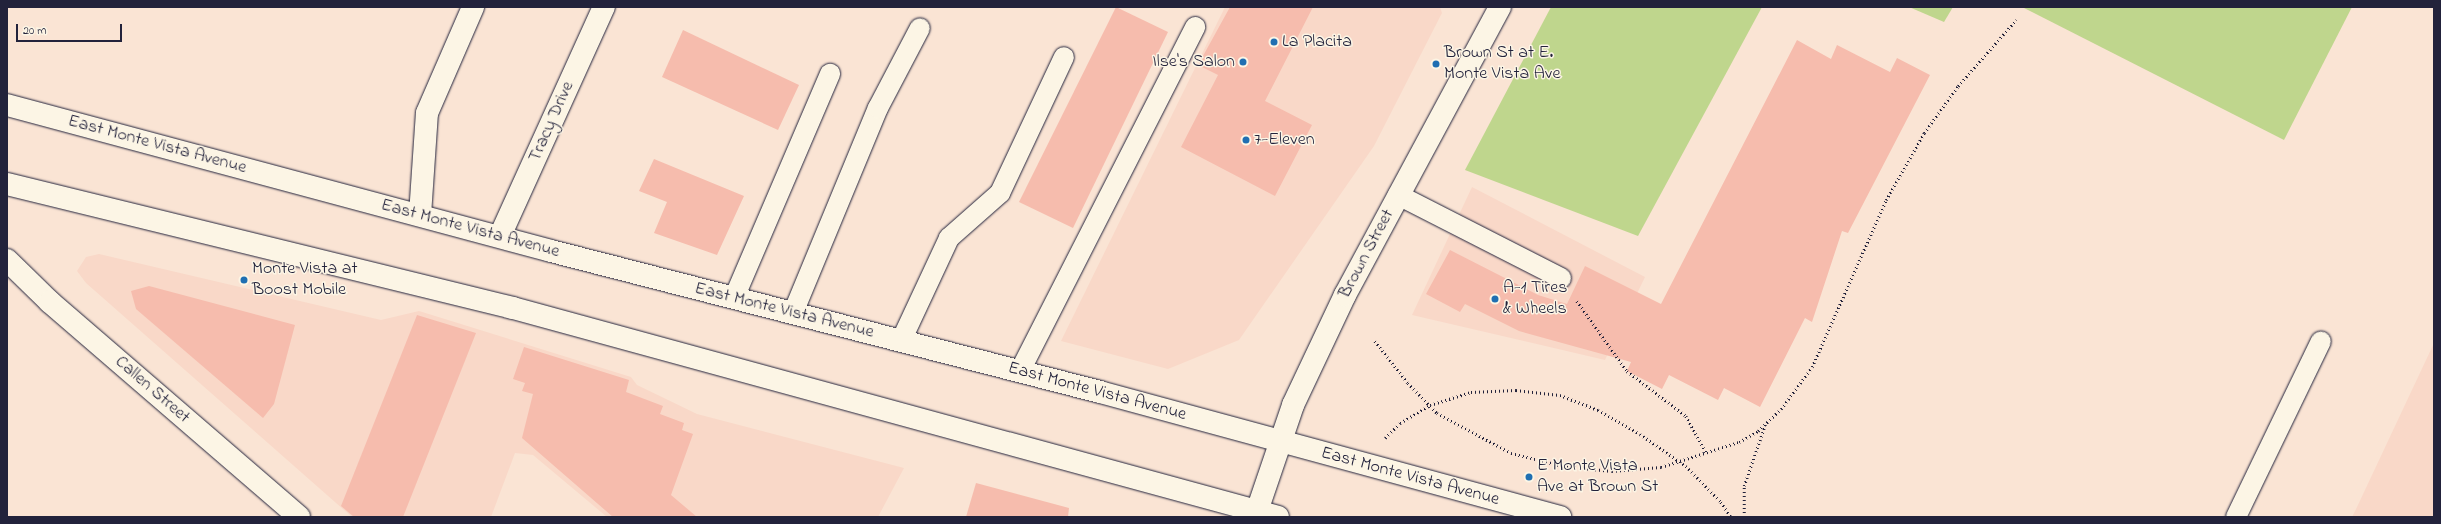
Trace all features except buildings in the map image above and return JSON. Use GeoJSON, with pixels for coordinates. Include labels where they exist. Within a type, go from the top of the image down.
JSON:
{"type":"FeatureCollection","features":[{"type":"Feature","properties":{"kind":"main road"},"geometry":{"type":"LineString","coordinates":[[420,215],[427,112],[473,7]]}},
{"type":"Feature","properties":{"kind":"main road","name":"Tracy Drive"},"geometry":{"type":"LineString","coordinates":[[500,236],[604,7]]}},
{"type":"Feature","properties":{"kind":"main road","name":"Brown Street"},"geometry":{"type":"LineString","coordinates":[[1257,511],[1293,405],[1342,302],[1500,7]]}},
{"type":"Feature","properties":{"kind":"main road","name":"East Monte Vista Avenue"},"geometry":{"type":"LineString","coordinates":[[7,105],[734,298],[1020,371],[1560,517]]}},
{"type":"Feature","properties":{"kind":"main road"},"geometry":{"type":"LineString","coordinates":[[7,184],[512,308],[1278,517]]}},
{"type":"Feature","properties":{"kind":"main road","name":"Callen Street"},"geometry":{"type":"LineString","coordinates":[[7,260],[50,302],[299,517]]}},
{"type":"Feature","properties":{"kind":"lane"},"geometry":{"type":"LineString","coordinates":[[1020,371],[1196,26]]}},
{"type":"Feature","properties":{"kind":"lane"},"geometry":{"type":"LineString","coordinates":[[793,313],[878,108],[920,28]]}},
{"type":"Feature","properties":{"kind":"lane"},"geometry":{"type":"LineString","coordinates":[[901,341],[949,238],[1000,193],[1064,57]]}},
{"type":"Feature","properties":{"kind":"lane"},"geometry":{"type":"LineString","coordinates":[[734,298],[830,74]]}},
{"type":"Feature","properties":{"kind":"lane"},"geometry":{"type":"LineString","coordinates":[[1398,195],[1561,278]]}},
{"type":"Feature","properties":{"kind":"lane"},"geometry":{"type":"LineString","coordinates":[[2236,517],[2322,341]]}},
{"type":"Feature","properties":{"kind":"path"},"geometry":{"type":"LineString","coordinates":[[1374,341],[1437,413],[1511,454],[1563,466],[1612,471],[1661,468],[1708,454],[1739,442],[1766,423],[1781,409],[1812,367],[1880,214],[1924,133],[1958,86],[2016,20]]}},
{"type":"Feature","properties":{"kind":"path"},"geometry":{"type":"LineString","coordinates":[[1561,278],[1627,371],[1686,416],[1708,454]]}},
{"type":"Feature","properties":{"kind":"path"},"geometry":{"type":"LineString","coordinates":[[1380,442],[1400,423],[1430,406],[1471,392],[1516,390],[1560,395],[1598,410],[1640,434],[1681,463],[1721,502],[1731,517]]}},
{"type":"Feature","properties":{"kind":"path"},"geometry":{"type":"LineString","coordinates":[[1744,517],[1744,486],[1766,423]]}},
{"type":"Feature","properties":{"kind":"shaded area"},"geometry":{"type":"Polygon","coordinates":[[[1225,7],[1440,7],[1442,13],[1374,146],[1239,340],[1168,369],[1061,341],[1225,7]]]}},
{"type":"Feature","properties":{"kind":"shaded area"},"geometry":{"type":"Polygon","coordinates":[[[1472,187],[1645,277],[1605,360],[1412,315],[1472,187]]]}},
{"type":"Feature","properties":{"kind":"shaded area"},"geometry":{"type":"Polygon","coordinates":[[[99,254],[381,320],[419,311],[631,377],[637,385],[697,414],[904,468],[878,517],[607,517],[533,455],[515,453],[491,517],[352,517],[86,283],[77,271],[86,257],[99,254]]]}},
{"type":"Feature","properties":{"kind":"shaded area"},"geometry":{"type":"Polygon","coordinates":[[[2434,343],[2434,517],[2352,517],[2357,507],[2434,343]]]}},
{"type":"Feature","properties":{"kind":"green space"},"geometry":{"type":"Polygon","coordinates":[[[1551,7],[1762,7],[1638,236],[1465,170],[1551,7]]]}},
{"type":"Feature","properties":{"kind":"green space"},"geometry":{"type":"Polygon","coordinates":[[[1909,7],[1953,7],[1944,22],[1909,7]]]}},
{"type":"Feature","properties":{"kind":"green space"},"geometry":{"type":"Polygon","coordinates":[[[2022,7],[2352,7],[2284,140],[2022,7]]]}},
{"type":"Feature","properties":{"kind":"place","name":"La Placita"},"geometry":{"type":"Point","coordinates":[1274,42]}},
{"type":"Feature","properties":{"kind":"place","name":"Ilse's Salon"},"geometry":{"type":"Point","coordinates":[1243,62]}},
{"type":"Feature","properties":{"kind":"place","name":"Brown St at E. Monte Vista Ave"},"geometry":{"type":"Point","coordinates":[1436,64]}},
{"type":"Feature","properties":{"kind":"place","name":"7-Eleven"},"geometry":{"type":"Point","coordinates":[1246,140]}},
{"type":"Feature","properties":{"kind":"place","name":"Monte Vista at Boost Mobile"},"geometry":{"type":"Point","coordinates":[244,280]}},
{"type":"Feature","properties":{"kind":"place","name":"A-1 Tires & Wheels"},"geometry":{"type":"Point","coordinates":[1495,299]}},
{"type":"Feature","properties":{"kind":"place","name":"E Monte Vista Ave at Brown St"},"geometry":{"type":"Point","coordinates":[1529,477]}}]}
